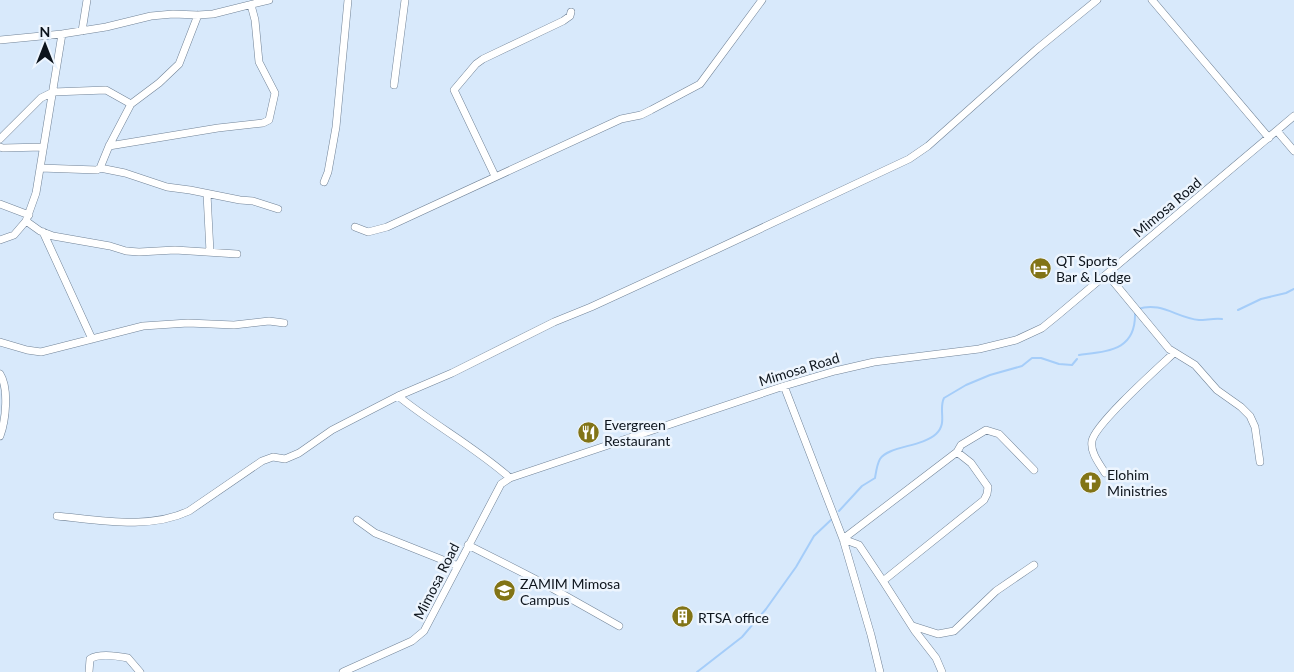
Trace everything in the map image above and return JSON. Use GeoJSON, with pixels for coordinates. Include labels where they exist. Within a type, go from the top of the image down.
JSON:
{"type":"FeatureCollection","features":[{"type":"Feature","properties":{"kind":"street"},"geometry":{"type":"LineString","coordinates":[[82,31],[87,0]]}},
{"type":"Feature","properties":{"kind":"street"},"geometry":{"type":"LineString","coordinates":[[0,40],[82,31],[151,16],[213,14],[269,0]]}},
{"type":"Feature","properties":{"kind":"street"},"geometry":{"type":"LineString","coordinates":[[324,182],[328,172],[336,127],[348,0]]}},
{"type":"Feature","properties":{"kind":"street"},"geometry":{"type":"LineString","coordinates":[[394,85],[405,0]]}},
{"type":"Feature","properties":{"kind":"street"},"geometry":{"type":"LineString","coordinates":[[355,227],[368,232],[388,227],[621,119],[652,110],[698,86],[762,0]]}},
{"type":"Feature","properties":{"kind":"street"},"geometry":{"type":"LineString","coordinates":[[57,516],[135,522],[177,517],[189,511],[262,461],[273,458],[285,459],[299,453],[332,430],[398,396],[452,373],[554,322],[591,308],[909,159],[928,146],[1037,49],[1096,0]]}},
{"type":"Feature","properties":{"kind":"street"},"geometry":{"type":"LineString","coordinates":[[1152,0],[1269,138]]}},
{"type":"Feature","properties":{"kind":"street"},"geometry":{"type":"LineString","coordinates":[[109,146],[218,128],[263,123],[269,120],[275,93],[259,62],[255,20],[251,5]]}},
{"type":"Feature","properties":{"kind":"street"},"geometry":{"type":"LineString","coordinates":[[495,176],[454,90],[479,62],[567,19],[571,12]]}},
{"type":"Feature","properties":{"kind":"street"},"geometry":{"type":"LineString","coordinates":[[100,168],[131,104],[159,83],[179,64],[198,15]]}},
{"type":"Feature","properties":{"kind":"street"},"geometry":{"type":"LineString","coordinates":[[0,240],[14,235],[28,218],[44,147],[62,34]]}},
{"type":"Feature","properties":{"kind":"street"},"geometry":{"type":"LineString","coordinates":[[0,139],[41,98],[53,92],[106,90],[131,104]]}},
{"type":"Feature","properties":{"kind":"street","name":"Mimosa Road"},"geometry":{"type":"LineString","coordinates":[[344,672],[412,641],[424,631],[501,484],[510,478],[784,386],[854,366],[979,349],[1016,340],[1042,328],[1294,116]]}},
{"type":"Feature","properties":{"kind":"street"},"geometry":{"type":"LineString","coordinates":[[1277,131],[1294,151]]}},
{"type":"Feature","properties":{"kind":"street"},"geometry":{"type":"LineString","coordinates":[[0,147],[44,147]]}},
{"type":"Feature","properties":{"kind":"street"},"geometry":{"type":"LineString","coordinates":[[40,168],[74,171],[98,170],[100,168],[125,173],[167,187],[253,201],[278,209]]}},
{"type":"Feature","properties":{"kind":"street"},"geometry":{"type":"LineString","coordinates":[[207,194],[210,252]]}},
{"type":"Feature","properties":{"kind":"street"},"geometry":{"type":"LineString","coordinates":[[0,204],[28,218],[43,232],[92,339]]}},
{"type":"Feature","properties":{"kind":"street"},"geometry":{"type":"LineString","coordinates":[[43,232],[132,252],[175,250],[238,254]]}},
{"type":"Feature","properties":{"kind":"street"},"geometry":{"type":"LineString","coordinates":[[1107,274],[1174,353],[1191,362],[1217,390],[1250,416],[1256,427],[1260,462]]}},
{"type":"Feature","properties":{"kind":"street"},"geometry":{"type":"LineString","coordinates":[[0,342],[41,352],[143,326],[201,323],[234,325],[268,321],[284,323]]}},
{"type":"Feature","properties":{"kind":"street"},"geometry":{"type":"LineString","coordinates":[[1105,473],[1093,451],[1092,441],[1094,435],[1116,409],[1174,353]]}},
{"type":"Feature","properties":{"kind":"street"},"geometry":{"type":"LineString","coordinates":[[0,374],[4,385],[5,398],[3,425],[0,436]]}},
{"type":"Feature","properties":{"kind":"street"},"geometry":{"type":"LineString","coordinates":[[784,386],[844,539],[880,672]]}},
{"type":"Feature","properties":{"kind":"street"},"geometry":{"type":"LineString","coordinates":[[398,396],[510,478]]}},
{"type":"Feature","properties":{"kind":"street"},"geometry":{"type":"LineString","coordinates":[[844,539],[957,452],[962,445],[986,430],[999,434],[1034,470]]}},
{"type":"Feature","properties":{"kind":"street"},"geometry":{"type":"LineString","coordinates":[[884,581],[984,500],[988,494],[988,487],[970,463],[957,452]]}},
{"type":"Feature","properties":{"kind":"street"},"geometry":{"type":"LineString","coordinates":[[357,520],[375,533],[458,566]]}},
{"type":"Feature","properties":{"kind":"street"},"geometry":{"type":"LineString","coordinates":[[844,539],[854,542],[859,546],[884,581],[912,626],[936,658],[942,672]]}},
{"type":"Feature","properties":{"kind":"street"},"geometry":{"type":"LineString","coordinates":[[468,545],[541,582],[619,626]]}},
{"type":"Feature","properties":{"kind":"street"},"geometry":{"type":"LineString","coordinates":[[912,626],[938,634],[954,631],[996,591],[1034,565]]}},
{"type":"Feature","properties":{"kind":"street"},"geometry":{"type":"LineString","coordinates":[[89,672],[90,659],[103,656],[128,658],[140,672]]}},
{"type":"Feature","properties":{"kind":"waterway"},"geometry":{"type":"LineString","coordinates":[[1238,310],[1261,299],[1286,293],[1294,289]]}},
{"type":"Feature","properties":{"kind":"waterway"},"geometry":{"type":"LineString","coordinates":[[1138,309],[1154,307],[1162,308],[1191,319],[1222,319]]}},
{"type":"Feature","properties":{"kind":"waterway"},"geometry":{"type":"LineString","coordinates":[[1079,355],[1110,350],[1125,342],[1131,335],[1135,313]]}},
{"type":"Feature","properties":{"kind":"waterway"},"geometry":{"type":"LineString","coordinates":[[839,511],[862,486],[875,478],[879,461],[884,455],[890,451],[922,442],[940,430],[944,398],[966,385],[990,375],[1022,366],[1032,358],[1041,358],[1059,364],[1072,365],[1077,359]]}},
{"type":"Feature","properties":{"kind":"waterway"},"geometry":{"type":"LineString","coordinates":[[697,672],[742,637],[766,609],[796,567],[814,536],[833,518]]}},
{"type":"Feature","properties":{"kind":"place","name":"QT Sports Bar & Lodge"},"geometry":{"type":"Point","coordinates":[1040,268]}},
{"type":"Feature","properties":{"kind":"place","name":"Evergreen Restaurant"},"geometry":{"type":"Point","coordinates":[588,432]}},
{"type":"Feature","properties":{"kind":"place","name":"Elohim Ministries"},"geometry":{"type":"Point","coordinates":[1091,482]}},
{"type":"Feature","properties":{"kind":"place","name":"ZAMIM Mimosa Campus"},"geometry":{"type":"Point","coordinates":[504,591]}},
{"type":"Feature","properties":{"kind":"place","name":"RTSA office"},"geometry":{"type":"Point","coordinates":[682,617]}}]}
